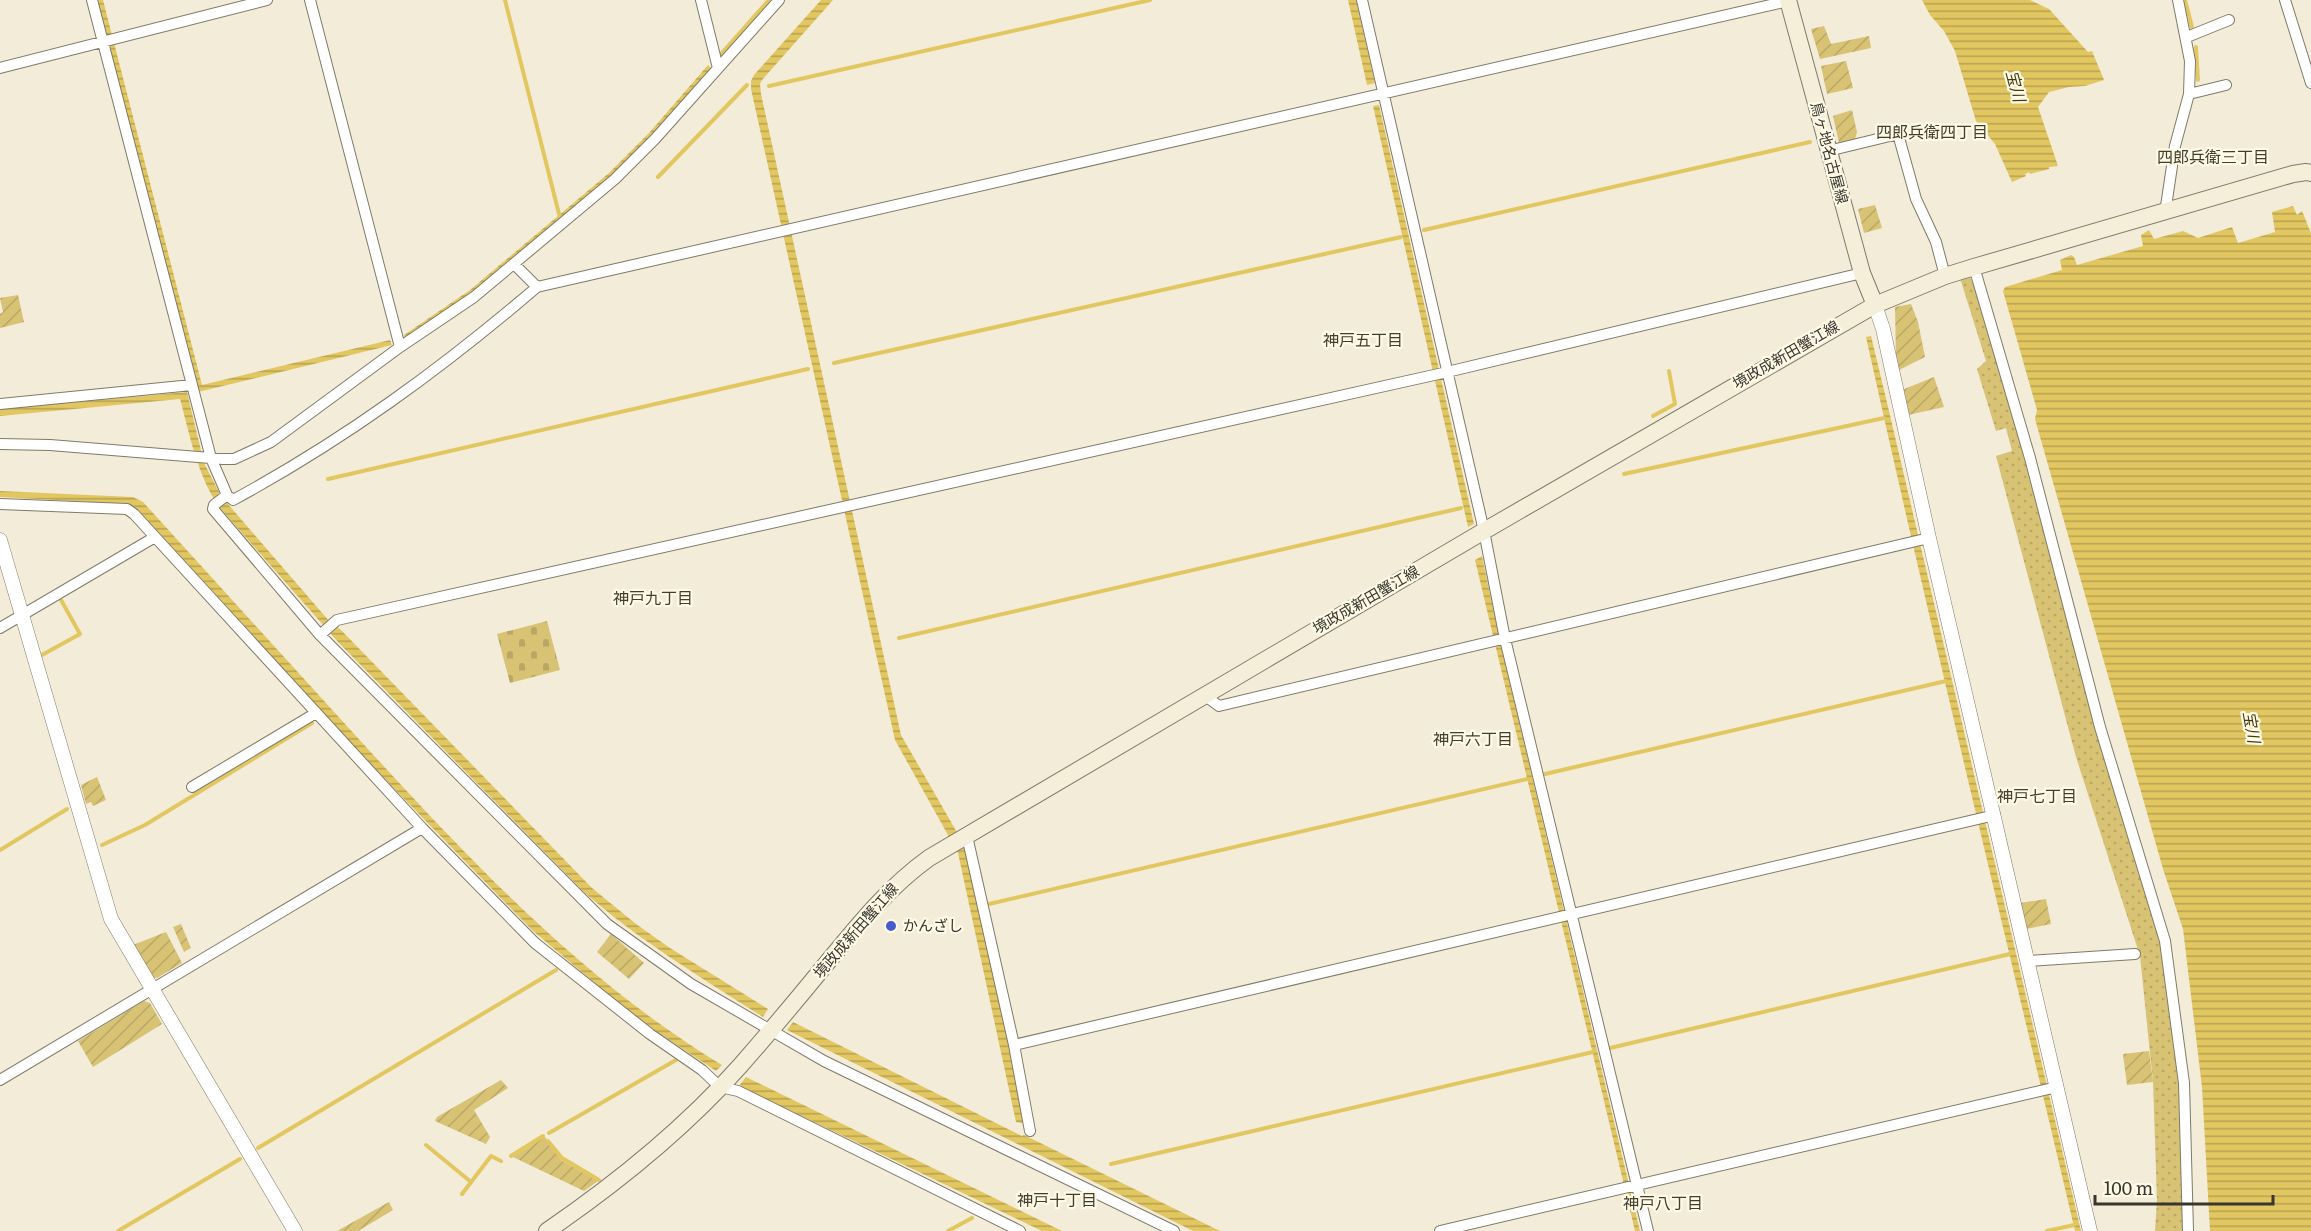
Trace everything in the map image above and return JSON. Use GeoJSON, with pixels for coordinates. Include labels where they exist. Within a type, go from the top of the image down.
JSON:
{"type":"FeatureCollection","features":[{"type":"Feature","properties":{"kind":"main road","name":"鳥ヶ地名古屋線"},"geometry":{"type":"LineString","coordinates":[[1788,0],[1862,273],[1875,305]]}},
{"type":"Feature","properties":{"kind":"main road","name":"境政成新田蟹江線"},"geometry":{"type":"LineString","coordinates":[[547,1231],[636,1165],[720,1087],[886,894],[909,873],[967,836],[1484,531],[1875,305],[1945,276],[1974,267],[2293,174],[2311,173]]}},
{"type":"Feature","properties":{"kind":"street"},"geometry":{"type":"LineString","coordinates":[[92,0],[192,384],[209,458],[226,496],[233,500],[312,456],[356,427],[452,358],[537,287],[1788,0]]}},
{"type":"Feature","properties":{"kind":"street"},"geometry":{"type":"LineString","coordinates":[[0,68],[267,0]]}},
{"type":"Feature","properties":{"kind":"street"},"geometry":{"type":"LineString","coordinates":[[310,0],[400,347]]}},
{"type":"Feature","properties":{"kind":"street"},"geometry":{"type":"LineString","coordinates":[[701,0],[718,68]]}},
{"type":"Feature","properties":{"kind":"street"},"geometry":{"type":"LineString","coordinates":[[0,444],[50,445],[234,459],[271,442],[400,347],[474,297],[615,179],[655,139],[779,0]]}},
{"type":"Feature","properties":{"kind":"street"},"geometry":{"type":"LineString","coordinates":[[1362,0],[1444,372],[1484,531],[1500,640],[1631,1187],[1648,1231]]}},
{"type":"Feature","properties":{"kind":"street"},"geometry":{"type":"LineString","coordinates":[[2165,213],[2175,146],[2189,94],[2190,61],[2178,0]]}},
{"type":"Feature","properties":{"kind":"street"},"geometry":{"type":"LineString","coordinates":[[2285,0],[2311,83]]}},
{"type":"Feature","properties":{"kind":"street"},"geometry":{"type":"LineString","coordinates":[[2187,37],[2229,20]]}},
{"type":"Feature","properties":{"kind":"street"},"geometry":{"type":"LineString","coordinates":[[2189,94],[2226,85]]}},
{"type":"Feature","properties":{"kind":"street"},"geometry":{"type":"LineString","coordinates":[[1828,151],[1898,134],[1916,199],[1936,242],[1945,276]]}},
{"type":"Feature","properties":{"kind":"street"},"geometry":{"type":"LineString","coordinates":[[514,264],[537,287]]}},
{"type":"Feature","properties":{"kind":"street"},"geometry":{"type":"LineString","coordinates":[[1974,267],[2030,458],[2100,727],[2165,941],[2184,1083],[2188,1231]]}},
{"type":"Feature","properties":{"kind":"street"},"geometry":{"type":"LineString","coordinates":[[322,633],[335,622],[1431,375],[1862,273]]}},
{"type":"Feature","properties":{"kind":"street"},"geometry":{"type":"LineString","coordinates":[[1875,305],[1883,329],[1921,540],[1986,817],[2028,961],[2049,1089],[2091,1231]]}},
{"type":"Feature","properties":{"kind":"street"},"geometry":{"type":"LineString","coordinates":[[0,404],[192,384]]}},
{"type":"Feature","properties":{"kind":"street"},"geometry":{"type":"LineString","coordinates":[[226,496],[214,505],[216,513],[322,633],[607,924],[691,984],[824,1061],[1174,1231]]}},
{"type":"Feature","properties":{"kind":"street"},"geometry":{"type":"LineString","coordinates":[[0,504],[127,509],[422,828],[535,943],[650,1034],[702,1070],[720,1087],[738,1092],[1020,1231]]}},
{"type":"Feature","properties":{"kind":"street"},"geometry":{"type":"LineString","coordinates":[[0,628],[155,537]]}},
{"type":"Feature","properties":{"kind":"street"},"geometry":{"type":"LineString","coordinates":[[0,540],[111,919],[295,1231]]}},
{"type":"Feature","properties":{"kind":"street"},"geometry":{"type":"LineString","coordinates":[[1204,695],[1220,706],[1921,540]]}},
{"type":"Feature","properties":{"kind":"street"},"geometry":{"type":"LineString","coordinates":[[192,787],[316,713]]}},
{"type":"Feature","properties":{"kind":"street"},"geometry":{"type":"LineString","coordinates":[[1014,1045],[1986,817]]}},
{"type":"Feature","properties":{"kind":"street"},"geometry":{"type":"LineString","coordinates":[[0,1080],[422,828]]}},
{"type":"Feature","properties":{"kind":"street"},"geometry":{"type":"LineString","coordinates":[[967,836],[1014,1045],[1030,1131]]}},
{"type":"Feature","properties":{"kind":"street"},"geometry":{"type":"LineString","coordinates":[[2028,961],[2135,954]]}},
{"type":"Feature","properties":{"kind":"street"},"geometry":{"type":"LineString","coordinates":[[1440,1231],[2049,1089]]}},
{"type":"Feature","properties":{"kind":"green space"},"geometry":{"type":"Polygon","coordinates":[[[1824,26],[1831,44],[1869,36],[1871,48],[1820,59],[1811,29],[1824,26]]]}},
{"type":"Feature","properties":{"kind":"green space"},"geometry":{"type":"Polygon","coordinates":[[[1846,61],[1853,88],[1827,94],[1821,66],[1846,61]]]}},
{"type":"Feature","properties":{"kind":"green space"},"geometry":{"type":"Polygon","coordinates":[[[1852,110],[1857,132],[1855,139],[1839,143],[1833,116],[1852,110]]]}},
{"type":"Feature","properties":{"kind":"green space"},"geometry":{"type":"Polygon","coordinates":[[[1875,205],[1882,228],[1864,233],[1858,209],[1875,205]]]}},
{"type":"Feature","properties":{"kind":"green space"},"geometry":{"type":"Polygon","coordinates":[[[1968,275],[1976,288],[2096,727],[2154,912],[2164,961],[2183,1124],[2185,1231],[2155,1231],[2157,1200],[2153,1082],[2140,956],[2076,757],[1996,456],[2012,451],[2006,428],[1996,431],[1977,369],[1986,361],[1960,278],[1968,275]]]}},
{"type":"Feature","properties":{"kind":"green space"},"geometry":{"type":"Polygon","coordinates":[[[18,295],[24,322],[0,328],[0,314],[3,312],[0,298],[18,295]]]}},
{"type":"Feature","properties":{"kind":"green space"},"geometry":{"type":"Polygon","coordinates":[[[1911,304],[1918,322],[1925,357],[1899,370],[1896,359],[1895,307],[1911,304]]]}},
{"type":"Feature","properties":{"kind":"green space"},"geometry":{"type":"Polygon","coordinates":[[[1934,377],[1944,407],[1908,415],[1902,390],[1934,377]]]}},
{"type":"Feature","properties":{"kind":"green space"},"geometry":{"type":"Polygon","coordinates":[[[547,621],[560,670],[510,683],[497,634],[547,621]]]}},
{"type":"Feature","properties":{"kind":"green space"},"geometry":{"type":"Polygon","coordinates":[[[97,777],[106,800],[93,806],[91,802],[86,804],[81,785],[97,777]]]}},
{"type":"Feature","properties":{"kind":"green space"},"geometry":{"type":"Polygon","coordinates":[[[2046,899],[2051,924],[2026,929],[2020,903],[2046,899]]]}},
{"type":"Feature","properties":{"kind":"green space"},"geometry":{"type":"Polygon","coordinates":[[[181,924],[191,948],[184,952],[173,927],[181,924]]]}},
{"type":"Feature","properties":{"kind":"green space"},"geometry":{"type":"Polygon","coordinates":[[[166,932],[182,963],[157,978],[152,977],[133,945],[166,932]]]}},
{"type":"Feature","properties":{"kind":"green space"},"geometry":{"type":"Polygon","coordinates":[[[611,934],[644,963],[629,979],[597,952],[611,934]]]}},
{"type":"Feature","properties":{"kind":"green space"},"geometry":{"type":"Polygon","coordinates":[[[144,1001],[150,1003],[162,1024],[93,1067],[78,1041],[144,1001]]]}},
{"type":"Feature","properties":{"kind":"green space"},"geometry":{"type":"Polygon","coordinates":[[[2149,1051],[2153,1082],[2127,1085],[2123,1054],[2149,1051]]]}},
{"type":"Feature","properties":{"kind":"green space"},"geometry":{"type":"Polygon","coordinates":[[[501,1080],[508,1088],[474,1110],[490,1137],[486,1144],[435,1121],[437,1117],[501,1080]]]}},
{"type":"Feature","properties":{"kind":"green space"},"geometry":{"type":"Polygon","coordinates":[[[545,1137],[561,1160],[598,1181],[584,1191],[513,1157],[545,1137]]]}},
{"type":"Feature","properties":{"kind":"green space"},"geometry":{"type":"Polygon","coordinates":[[[389,1202],[393,1210],[358,1231],[337,1231],[389,1202]]]}},
{"type":"Feature","properties":{"kind":"water"},"geometry":{"type":"Polygon","coordinates":[[[97,0],[103,0],[202,385],[390,340],[392,345],[198,392],[97,0]]]}},
{"type":"Feature","properties":{"kind":"water"},"geometry":{"type":"Polygon","coordinates":[[[821,0],[833,0],[762,80],[761,94],[901,735],[966,848],[1026,1124],[1016,1122],[958,853],[895,740],[751,89],[754,75],[821,0]]]}},
{"type":"Feature","properties":{"kind":"water"},"geometry":{"type":"Polygon","coordinates":[[[1348,0],[1356,0],[1375,83],[1367,85],[1348,0]]]}},
{"type":"Feature","properties":{"kind":"water","name":"宝川"},"geometry":{"type":"Polygon","coordinates":[[[1922,0],[2030,0],[2049,9],[2088,52],[2092,51],[2104,80],[2085,86],[2049,92],[2038,107],[2058,166],[2030,174],[2029,172],[2025,174],[2026,176],[2012,182],[1995,144],[1976,121],[1955,51],[1922,0]]]}},
{"type":"Feature","properties":{"kind":"water"},"geometry":{"type":"Polygon","coordinates":[[[708,65],[711,68],[611,176],[473,293],[405,338],[404,335],[470,290],[609,173],[649,133],[708,65]]]}},
{"type":"Feature","properties":{"kind":"water"},"geometry":{"type":"Polygon","coordinates":[[[1379,105],[1474,524],[1468,527],[1373,106],[1379,105]]]}},
{"type":"Feature","properties":{"kind":"water","name":"宝川"},"geometry":{"type":"Polygon","coordinates":[[[2293,206],[2297,215],[2302,211],[2311,233],[2311,1231],[2210,1231],[2202,1087],[2183,929],[2163,869],[2035,419],[2037,410],[2003,291],[2005,287],[2062,270],[2060,260],[2071,255],[2077,265],[2143,246],[2141,235],[2149,230],[2154,239],[2183,231],[2198,238],[2232,227],[2238,243],[2275,232],[2272,212],[2293,206]]]}},
{"type":"Feature","properties":{"kind":"water"},"geometry":{"type":"Polygon","coordinates":[[[1871,336],[2081,1231],[2075,1231],[1943,673],[1866,337],[1871,336]]]}},
{"type":"Feature","properties":{"kind":"water"},"geometry":{"type":"Polygon","coordinates":[[[187,392],[204,463],[221,496],[330,622],[341,630],[592,888],[670,948],[768,1009],[763,1017],[649,943],[585,893],[339,643],[219,507],[200,468],[180,399],[0,416],[0,409],[187,392]]]}},
{"type":"Feature","properties":{"kind":"water"},"geometry":{"type":"Polygon","coordinates":[[[0,491],[133,497],[143,502],[483,871],[528,914],[621,995],[722,1065],[716,1071],[656,1031],[533,931],[380,774],[136,508],[128,504],[0,497],[0,491]]]}},
{"type":"Feature","properties":{"kind":"water"},"geometry":{"type":"Polygon","coordinates":[[[1482,556],[1501,646],[1640,1231],[1635,1231],[1475,560],[1482,556]]]}},
{"type":"Feature","properties":{"kind":"water"},"geometry":{"type":"Polygon","coordinates":[[[793,1022],[1220,1231],[1193,1231],[787,1030],[793,1022]]]}},
{"type":"Feature","properties":{"kind":"water"},"geometry":{"type":"Polygon","coordinates":[[[746,1077],[1062,1231],[1042,1231],[739,1086],[746,1077]]]}},
{"type":"Feature","properties":{"kind":"waterway"},"geometry":{"type":"LineString","coordinates":[[505,0],[559,214]]}},
{"type":"Feature","properties":{"kind":"waterway"},"geometry":{"type":"LineString","coordinates":[[721,54],[769,0]]}},
{"type":"Feature","properties":{"kind":"waterway"},"geometry":{"type":"LineString","coordinates":[[769,86],[1150,0]]}},
{"type":"Feature","properties":{"kind":"waterway"},"geometry":{"type":"LineString","coordinates":[[2185,0],[2192,27]]}},
{"type":"Feature","properties":{"kind":"waterway"},"geometry":{"type":"LineString","coordinates":[[2196,47],[2198,80]]}},
{"type":"Feature","properties":{"kind":"waterway"},"geometry":{"type":"LineString","coordinates":[[658,177],[747,85]]}},
{"type":"Feature","properties":{"kind":"waterway"},"geometry":{"type":"LineString","coordinates":[[1424,230],[1810,142]]}},
{"type":"Feature","properties":{"kind":"waterway"},"geometry":{"type":"LineString","coordinates":[[834,363],[1401,237]]}},
{"type":"Feature","properties":{"kind":"waterway"},"geometry":{"type":"LineString","coordinates":[[328,479],[808,369]]}},
{"type":"Feature","properties":{"kind":"waterway"},"geometry":{"type":"LineString","coordinates":[[1653,416],[1675,404],[1669,371]]}},
{"type":"Feature","properties":{"kind":"waterway"},"geometry":{"type":"LineString","coordinates":[[1624,474],[1884,418]]}},
{"type":"Feature","properties":{"kind":"waterway"},"geometry":{"type":"LineString","coordinates":[[899,638],[1461,508]]}},
{"type":"Feature","properties":{"kind":"waterway"},"geometry":{"type":"LineString","coordinates":[[42,655],[80,634],[61,600]]}},
{"type":"Feature","properties":{"kind":"waterway"},"geometry":{"type":"LineString","coordinates":[[1545,774],[1946,681]]}},
{"type":"Feature","properties":{"kind":"waterway"},"geometry":{"type":"LineString","coordinates":[[102,845],[145,825],[312,723]]}},
{"type":"Feature","properties":{"kind":"waterway"},"geometry":{"type":"LineString","coordinates":[[989,904],[1527,779]]}},
{"type":"Feature","properties":{"kind":"waterway"},"geometry":{"type":"LineString","coordinates":[[0,850],[67,809]]}},
{"type":"Feature","properties":{"kind":"waterway"},"geometry":{"type":"LineString","coordinates":[[1610,1048],[2010,954]]}},
{"type":"Feature","properties":{"kind":"waterway"},"geometry":{"type":"LineString","coordinates":[[258,1148],[556,970]]}},
{"type":"Feature","properties":{"kind":"waterway"},"geometry":{"type":"LineString","coordinates":[[1111,1164],[1593,1052]]}},
{"type":"Feature","properties":{"kind":"waterway"},"geometry":{"type":"LineString","coordinates":[[549,1133],[676,1060]]}},
{"type":"Feature","properties":{"kind":"waterway"},"geometry":{"type":"LineString","coordinates":[[511,1156],[543,1136]]}},
{"type":"Feature","properties":{"kind":"waterway"},"geometry":{"type":"LineString","coordinates":[[548,1141],[562,1158],[599,1180]]}},
{"type":"Feature","properties":{"kind":"waterway"},"geometry":{"type":"LineString","coordinates":[[426,1145],[471,1182]]}},
{"type":"Feature","properties":{"kind":"waterway"},"geometry":{"type":"LineString","coordinates":[[462,1194],[491,1156],[501,1161]]}},
{"type":"Feature","properties":{"kind":"waterway"},"geometry":{"type":"LineString","coordinates":[[118,1231],[240,1159]]}},
{"type":"Feature","properties":{"kind":"waterway"},"geometry":{"type":"LineString","coordinates":[[948,1231],[972,1218]]}},
{"type":"Feature","properties":{"kind":"waterway"},"geometry":{"type":"LineString","coordinates":[[2047,1231],[2074,1225]]}},
{"type":"Feature","properties":{"kind":"place","name":"かんざし"},"geometry":{"type":"Point","coordinates":[891,926]}},
{"type":"Feature","properties":{"kind":"district","name":"四郎兵衛四丁目"},"geometry":{"type":"Point","coordinates":[1932,132]}},
{"type":"Feature","properties":{"kind":"district","name":"四郎兵衛三丁目"},"geometry":{"type":"Point","coordinates":[2213,157]}},
{"type":"Feature","properties":{"kind":"district","name":"神戸五丁目"},"geometry":{"type":"Point","coordinates":[1363,340]}},
{"type":"Feature","properties":{"kind":"district","name":"神戸九丁目"},"geometry":{"type":"Point","coordinates":[653,598]}},
{"type":"Feature","properties":{"kind":"district","name":"神戸六丁目"},"geometry":{"type":"Point","coordinates":[1473,739]}},
{"type":"Feature","properties":{"kind":"district","name":"神戸七丁目"},"geometry":{"type":"Point","coordinates":[2037,796]}},
{"type":"Feature","properties":{"kind":"district","name":"神戸十丁目"},"geometry":{"type":"Point","coordinates":[1057,1200]}},
{"type":"Feature","properties":{"kind":"district","name":"神戸八丁目"},"geometry":{"type":"Point","coordinates":[1663,1203]}}]}
